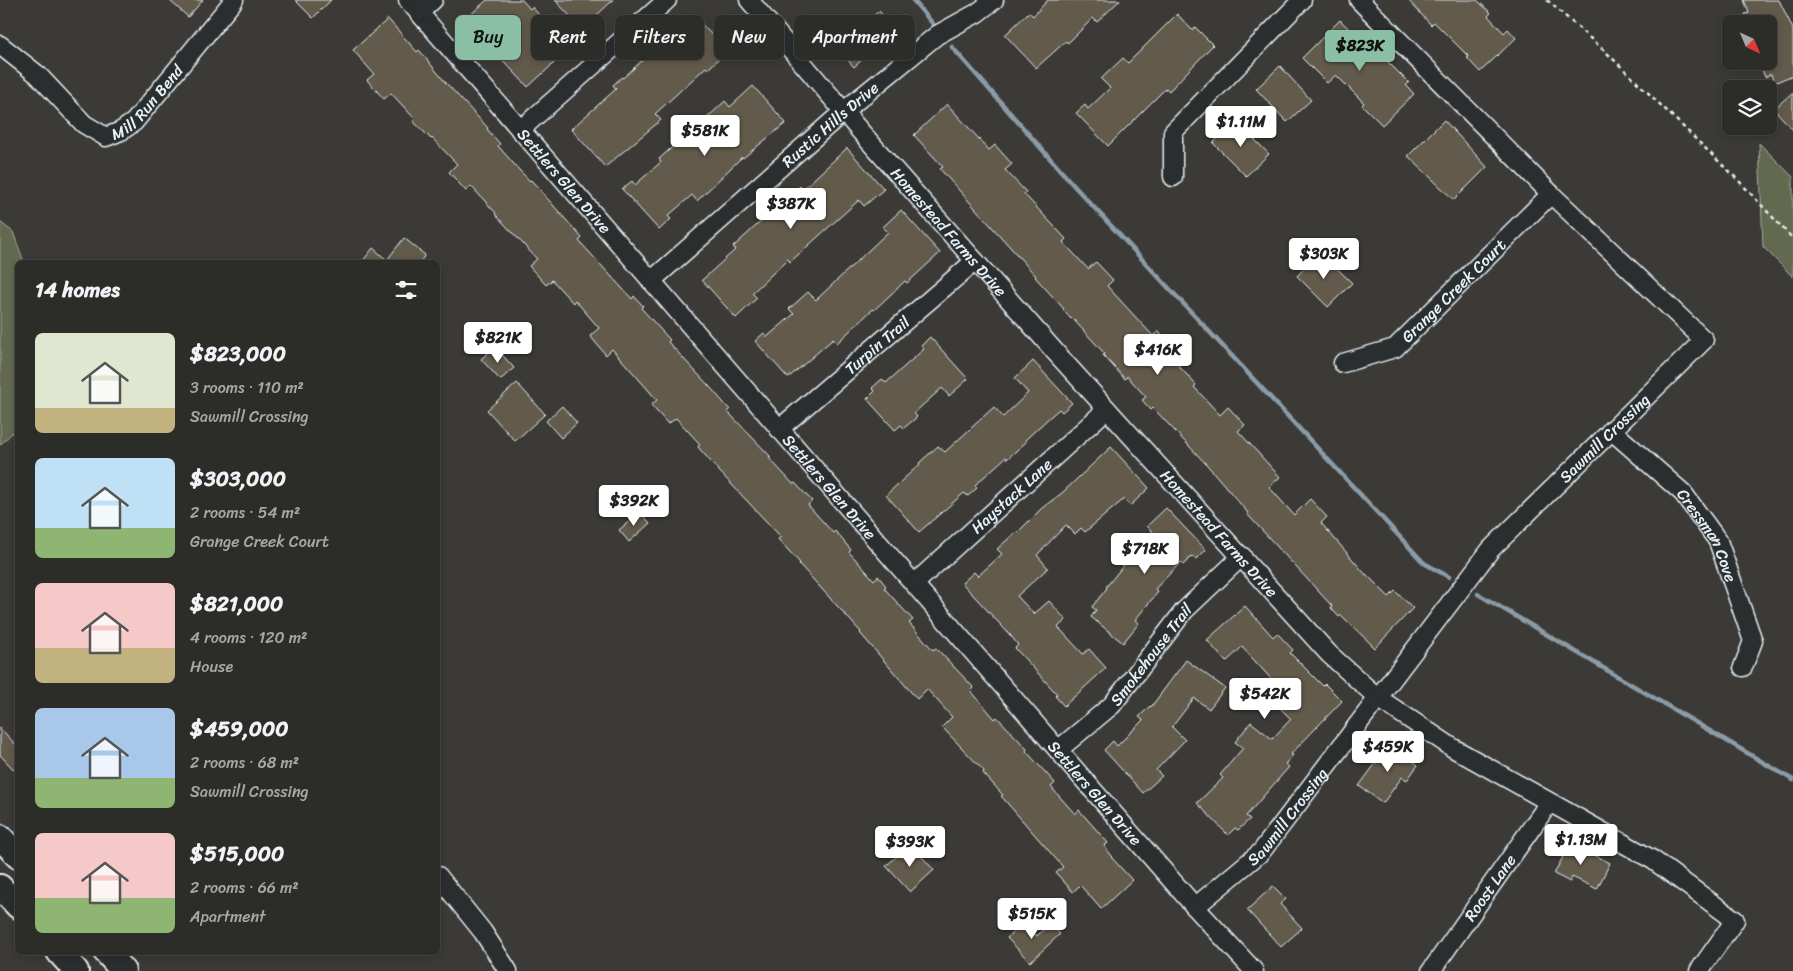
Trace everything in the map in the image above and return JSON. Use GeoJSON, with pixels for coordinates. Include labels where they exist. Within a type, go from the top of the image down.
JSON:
{"type":"FeatureCollection","features":[{"type":"Feature","properties":{"kind":"main road"},"geometry":{"type":"LineString","coordinates":[[0,837],[15,853]]}},
{"type":"Feature","properties":{"kind":"main road"},"geometry":{"type":"LineString","coordinates":[[0,887],[15,903]]}},
{"type":"Feature","properties":{"kind":"main road"},"geometry":{"type":"LineString","coordinates":[[62,955],[76,971]]}},
{"type":"Feature","properties":{"kind":"main road"},"geometry":{"type":"LineString","coordinates":[[109,955],[123,971]]}},
{"type":"Feature","properties":{"kind":"street","name":"Mill Run Bend"},"geometry":{"type":"LineString","coordinates":[[0,45],[38,75],[84,124],[106,136],[121,131],[134,122],[234,0]]}},
{"type":"Feature","properties":{"kind":"street"},"geometry":{"type":"LineString","coordinates":[[413,6],[433,0]]}},
{"type":"Feature","properties":{"kind":"street"},"geometry":{"type":"LineString","coordinates":[[520,130],[667,0]]}},
{"type":"Feature","properties":{"kind":"street","name":"Homestead Farms Drive"},"geometry":{"type":"LineString","coordinates":[[749,0],[844,111],[1107,409],[1329,654],[1378,698],[1453,748],[1653,860],[1735,920],[1699,971]]}},
{"type":"Feature","properties":{"kind":"street","name":"Rustic Hills Drive"},"geometry":{"type":"LineString","coordinates":[[651,281],[844,111],[937,35],[977,13],[994,0]]}},
{"type":"Feature","properties":{"kind":"street"},"geometry":{"type":"LineString","coordinates":[[1173,178],[1173,132],[1302,0]]}},
{"type":"Feature","properties":{"kind":"street","name":"Sawmill Crossing"},"geometry":{"type":"LineString","coordinates":[[1195,907],[1261,852],[1491,549],[1704,340],[1551,194],[1359,0]]}},
{"type":"Feature","properties":{"kind":"street","name":"Settlers Glen Drive"},"geometry":{"type":"LineString","coordinates":[[413,6],[779,430],[915,583],[1195,907],[1254,971]]}},
{"type":"Feature","properties":{"kind":"street","name":"Grange Creek Court"},"geometry":{"type":"LineString","coordinates":[[1343,363],[1395,348],[1551,194]]}},
{"type":"Feature","properties":{"kind":"street","name":"Turpin Trail"},"geometry":{"type":"LineString","coordinates":[[779,430],[975,260]]}},
{"type":"Feature","properties":{"kind":"street","name":"Haystack Lane"},"geometry":{"type":"LineString","coordinates":[[915,583],[1107,409]]}},
{"type":"Feature","properties":{"kind":"street","name":"Cressman Cove"},"geometry":{"type":"LineString","coordinates":[[1611,430],[1683,493],[1718,541],[1753,641],[1742,667]]}},
{"type":"Feature","properties":{"kind":"street","name":"Smokehouse Trail"},"geometry":{"type":"LineString","coordinates":[[1058,750],[1112,705],[1184,611],[1242,556]]}},
{"type":"Feature","properties":{"kind":"street","name":"Roost Lane"},"geometry":{"type":"LineString","coordinates":[[1431,971],[1549,803]]}},
{"type":"Feature","properties":{"kind":"street"},"geometry":{"type":"LineString","coordinates":[[440,878],[483,932],[508,971]]}},
{"type":"Feature","properties":{"kind":"path"},"geometry":{"type":"LineString","coordinates":[[1547,0],[1608,54],[1738,180],[1793,239]]}},
{"type":"Feature","properties":{"kind":"green space"},"geometry":{"type":"Polygon","coordinates":[[[1759,143],[1793,177],[1793,277],[1763,247],[1759,143]]]}},
{"type":"Feature","properties":{"kind":"green space"},"geometry":{"type":"Polygon","coordinates":[[[0,222],[13,232],[23,260],[15,260],[15,430],[0,445],[0,222]]]}},
{"type":"Feature","properties":{"kind":"building"},"geometry":{"type":"Polygon","coordinates":[[[169,0],[203,0],[188,17],[169,0]]]}},
{"type":"Feature","properties":{"kind":"building"},"geometry":{"type":"Polygon","coordinates":[[[295,0],[331,0],[313,18],[295,0]]]}},
{"type":"Feature","properties":{"kind":"building"},"geometry":{"type":"Polygon","coordinates":[[[487,0],[522,0],[530,9],[532,7],[539,15],[531,15],[531,60],[557,60],[528,87],[503,60],[521,60],[521,15],[470,15],[487,0]]]}},
{"type":"Feature","properties":{"kind":"building"},"geometry":{"type":"Polygon","coordinates":[[[555,0],[613,0],[597,15],[569,15],[555,0]]]}},
{"type":"Feature","properties":{"kind":"building"},"geometry":{"type":"Polygon","coordinates":[[[1048,0],[1120,0],[1097,22],[1093,18],[1068,43],[1066,41],[1036,68],[1005,35],[1029,12],[1033,16],[1048,0]]]}},
{"type":"Feature","properties":{"kind":"building"},"geometry":{"type":"Polygon","coordinates":[[[1408,0],[1477,0],[1491,13],[1488,16],[1504,33],[1508,29],[1516,38],[1480,72],[1467,58],[1469,57],[1434,22],[1431,25],[1408,0]]]}},
{"type":"Feature","properties":{"kind":"building"},"geometry":{"type":"Polygon","coordinates":[[[1744,0],[1779,0],[1793,29],[1793,75],[1777,82],[1777,80],[1773,80],[1771,74],[1765,77],[1762,70],[1778,70],[1778,15],[1745,14],[1749,13],[1744,0]]]}},
{"type":"Feature","properties":{"kind":"building"},"geometry":{"type":"Polygon","coordinates":[[[879,11],[882,15],[874,15],[879,11]]]}},
{"type":"Feature","properties":{"kind":"building"},"geometry":{"type":"Polygon","coordinates":[[[1177,14],[1192,30],[1195,27],[1213,45],[1169,91],[1166,88],[1108,146],[1076,113],[1085,105],[1088,109],[1110,88],[1101,79],[1123,58],[1128,63],[1177,14]]]}},
{"type":"Feature","properties":{"kind":"building"},"geometry":{"type":"Polygon","coordinates":[[[388,19],[417,52],[419,50],[446,83],[488,128],[500,144],[498,146],[582,238],[579,241],[632,299],[634,296],[643,306],[641,308],[670,340],[668,342],[730,410],[728,412],[771,457],[769,458],[793,484],[795,483],[812,501],[808,505],[833,533],[835,531],[851,550],[849,552],[874,580],[878,576],[886,586],[884,588],[913,620],[909,623],[933,650],[936,648],[974,688],[971,691],[995,719],[997,717],[1027,749],[1026,751],[1055,783],[1051,787],[1075,814],[1079,810],[1108,843],[1104,846],[1111,857],[1132,880],[1101,909],[1080,885],[1073,892],[1056,873],[1063,867],[1001,796],[1003,795],[983,773],[984,771],[942,727],[952,717],[927,689],[917,699],[861,632],[778,539],[781,537],[698,447],[700,444],[676,418],[668,424],[651,405],[657,400],[612,349],[606,355],[590,336],[599,328],[575,300],[573,303],[552,280],[546,285],[529,266],[537,259],[471,186],[466,191],[449,172],[457,164],[413,121],[415,119],[391,93],[384,99],[367,80],[374,74],[353,50],[388,19]]]}},
{"type":"Feature","properties":{"kind":"building"},"geometry":{"type":"Polygon","coordinates":[[[1340,20],[1370,49],[1372,46],[1409,83],[1406,85],[1414,94],[1382,125],[1362,105],[1364,103],[1336,75],[1327,83],[1302,58],[1340,20]]]}},
{"type":"Feature","properties":{"kind":"building"},"geometry":{"type":"Polygon","coordinates":[[[704,27],[714,37],[714,60],[718,60],[708,69],[706,67],[655,114],[661,120],[605,167],[571,129],[616,89],[613,85],[643,60],[704,60],[704,27]]]}},
{"type":"Feature","properties":{"kind":"building"},"geometry":{"type":"Polygon","coordinates":[[[848,60],[862,60],[854,67],[848,60]]]}},
{"type":"Feature","properties":{"kind":"building"},"geometry":{"type":"Polygon","coordinates":[[[1280,66],[1311,100],[1287,122],[1256,89],[1280,66]]]}},
{"type":"Feature","properties":{"kind":"building"},"geometry":{"type":"Polygon","coordinates":[[[753,86],[786,123],[742,157],[697,201],[692,195],[668,216],[671,219],[659,230],[622,189],[632,181],[635,185],[661,162],[659,159],[678,142],[683,148],[711,123],[707,118],[725,101],[730,107],[753,86]]]}},
{"type":"Feature","properties":{"kind":"building"},"geometry":{"type":"Polygon","coordinates":[[[1793,92],[1793,130],[1777,112],[1777,106],[1793,92]]]}},
{"type":"Feature","properties":{"kind":"building"},"geometry":{"type":"Polygon","coordinates":[[[947,104],[989,150],[995,145],[1012,164],[1005,170],[1026,192],[1024,194],[1066,239],[1063,242],[1088,269],[1096,262],[1113,280],[1107,286],[1153,336],[1158,331],[1175,350],[1169,355],[1196,385],[1194,387],[1220,415],[1228,407],[1245,425],[1238,431],[1280,477],[1269,487],[1294,515],[1310,499],[1327,517],[1321,523],[1366,575],[1389,597],[1395,591],[1413,608],[1375,648],[1341,615],[1339,617],[1331,608],[1332,606],[1247,514],[1208,466],[1153,408],[1151,410],[1142,400],[1146,397],[1127,376],[1125,379],[1103,355],[1105,354],[1071,319],[1036,276],[940,169],[943,167],[914,135],[947,104]]]}},
{"type":"Feature","properties":{"kind":"building"},"geometry":{"type":"Polygon","coordinates":[[[1444,120],[1487,167],[1454,200],[1408,156],[1444,120]]]}},
{"type":"Feature","properties":{"kind":"building"},"geometry":{"type":"Polygon","coordinates":[[[1236,121],[1269,154],[1246,176],[1213,143],[1236,121]]]}},
{"type":"Feature","properties":{"kind":"building"},"geometry":{"type":"Polygon","coordinates":[[[847,148],[884,189],[864,206],[859,200],[790,262],[788,259],[752,293],[757,298],[736,318],[702,280],[736,249],[733,247],[790,195],[800,186],[803,189],[847,148]]]}},
{"type":"Feature","properties":{"kind":"building"},"geometry":{"type":"Polygon","coordinates":[[[901,210],[940,253],[907,283],[905,281],[837,343],[833,339],[788,378],[755,341],[764,333],[767,337],[794,314],[789,309],[808,292],[816,300],[888,232],[883,227],[901,210]]]}},
{"type":"Feature","properties":{"kind":"building"},"geometry":{"type":"Polygon","coordinates":[[[404,238],[425,255],[421,260],[387,260],[404,238]]]}},
{"type":"Feature","properties":{"kind":"building"},"geometry":{"type":"Polygon","coordinates":[[[373,248],[387,260],[364,260],[373,248]]]}},
{"type":"Feature","properties":{"kind":"building"},"geometry":{"type":"Polygon","coordinates":[[[1320,252],[1352,283],[1328,307],[1297,276],[1320,252]]]}},
{"type":"Feature","properties":{"kind":"building"},"geometry":{"type":"Polygon","coordinates":[[[930,337],[968,379],[949,396],[942,388],[914,413],[917,417],[904,428],[901,425],[895,430],[867,399],[875,391],[872,388],[882,379],[886,383],[924,349],[921,346],[930,337]]]}},
{"type":"Feature","properties":{"kind":"building"},"geometry":{"type":"Polygon","coordinates":[[[495,347],[514,368],[500,380],[481,359],[495,347]]]}},
{"type":"Feature","properties":{"kind":"building"},"geometry":{"type":"Polygon","coordinates":[[[1033,361],[1072,403],[1062,412],[1059,409],[1051,416],[1025,440],[1026,442],[975,485],[977,488],[968,496],[964,493],[919,532],[886,495],[938,446],[945,452],[994,407],[1003,417],[1028,393],[1015,378],[1033,361]]]}},
{"type":"Feature","properties":{"kind":"building"},"geometry":{"type":"Polygon","coordinates":[[[517,383],[545,414],[515,441],[487,410],[517,383]]]}},
{"type":"Feature","properties":{"kind":"building"},"geometry":{"type":"Polygon","coordinates":[[[562,406],[577,423],[561,438],[546,421],[562,406]]]}},
{"type":"Feature","properties":{"kind":"building"},"geometry":{"type":"Polygon","coordinates":[[[1111,447],[1149,488],[1130,506],[1124,499],[1085,532],[1081,528],[1075,534],[1066,525],[1037,555],[1048,568],[1017,596],[1034,614],[1049,601],[1066,620],[1058,627],[1083,654],[1089,649],[1106,668],[1064,706],[1055,696],[1057,694],[1015,648],[1018,645],[1011,636],[962,583],[974,572],[978,576],[1002,554],[997,549],[1017,533],[1042,508],[1062,493],[1111,447]]]}},
{"type":"Feature","properties":{"kind":"building"},"geometry":{"type":"Polygon","coordinates":[[[1166,508],[1206,550],[1196,559],[1192,556],[1183,565],[1181,562],[1155,589],[1158,592],[1135,620],[1139,623],[1123,643],[1091,617],[1096,610],[1092,607],[1130,555],[1153,532],[1147,526],[1166,508]]]}},
{"type":"Feature","properties":{"kind":"building"},"geometry":{"type":"Polygon","coordinates":[[[640,512],[650,523],[629,542],[619,530],[640,512]]]}},
{"type":"Feature","properties":{"kind":"building"},"geometry":{"type":"Polygon","coordinates":[[[1245,606],[1273,637],[1277,633],[1293,650],[1290,653],[1323,686],[1325,684],[1342,701],[1291,754],[1293,755],[1285,764],[1289,767],[1246,816],[1250,819],[1238,830],[1235,828],[1228,835],[1197,803],[1223,778],[1220,775],[1243,748],[1235,742],[1251,722],[1272,739],[1291,719],[1265,693],[1275,683],[1242,647],[1226,662],[1207,640],[1245,606]]]}},
{"type":"Feature","properties":{"kind":"building"},"geometry":{"type":"Polygon","coordinates":[[[1186,660],[1225,688],[1209,709],[1194,698],[1172,727],[1185,740],[1156,770],[1162,776],[1143,793],[1104,750],[1113,741],[1117,746],[1143,720],[1139,717],[1151,707],[1186,660]]]}},
{"type":"Feature","properties":{"kind":"building"},"geometry":{"type":"Polygon","coordinates":[[[0,728],[15,744],[15,771],[0,755],[0,728]]]}},
{"type":"Feature","properties":{"kind":"building"},"geometry":{"type":"Polygon","coordinates":[[[1390,744],[1418,765],[1407,780],[1402,777],[1383,803],[1359,786],[1390,744]]]}},
{"type":"Feature","properties":{"kind":"building"},"geometry":{"type":"Polygon","coordinates":[[[1566,840],[1610,863],[1597,889],[1572,877],[1570,882],[1554,874],[1563,857],[1558,855],[1566,840]]]}},
{"type":"Feature","properties":{"kind":"building"},"geometry":{"type":"Polygon","coordinates":[[[910,844],[934,870],[910,892],[886,866],[910,844]]]}},
{"type":"Feature","properties":{"kind":"building"},"geometry":{"type":"Polygon","coordinates":[[[1273,886],[1286,899],[1280,904],[1302,928],[1281,947],[1247,910],[1273,886]]]}},
{"type":"Feature","properties":{"kind":"building"},"geometry":{"type":"Polygon","coordinates":[[[1024,922],[1037,936],[1050,923],[1060,934],[1030,962],[1007,938],[1024,922]]]}},
{"type":"Feature","properties":{"kind":"waterway"},"geometry":{"type":"LineString","coordinates":[[913,0],[933,24]]}},
{"type":"Feature","properties":{"kind":"waterway"},"geometry":{"type":"LineString","coordinates":[[952,47],[1076,188],[1424,563],[1449,577]]}},
{"type":"Feature","properties":{"kind":"waterway"},"geometry":{"type":"LineString","coordinates":[[1478,594],[1793,780]]}}]}
